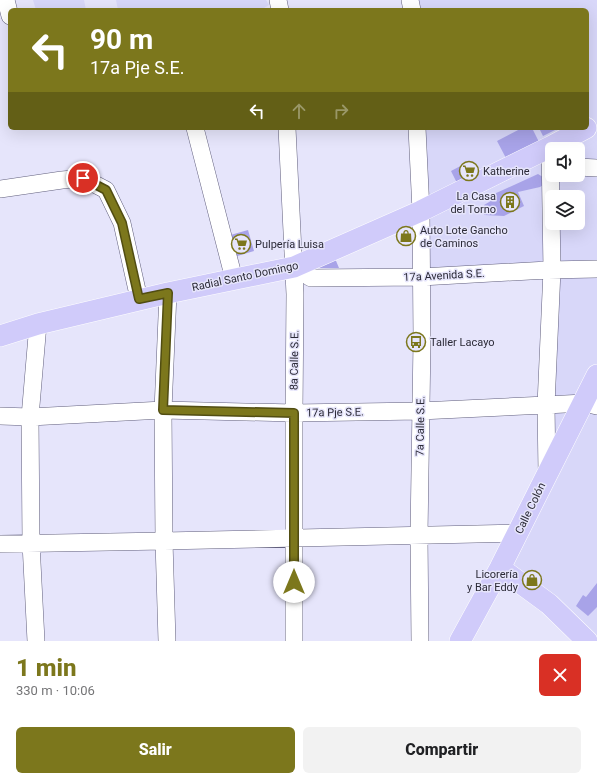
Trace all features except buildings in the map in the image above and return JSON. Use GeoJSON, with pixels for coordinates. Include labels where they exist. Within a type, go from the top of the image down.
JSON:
{"type":"FeatureCollection","features":[{"type":"Feature","properties":{"kind":"main road","name":"Radial Santo Domingo"},"geometry":{"type":"LineString","coordinates":[[570,142],[584,130]]}},
{"type":"Feature","properties":{"kind":"main road","name":"Radial Santo Domingo"},"geometry":{"type":"LineString","coordinates":[[0,336],[38,324],[139,299],[294,267],[421,211],[545,161]]}},
{"type":"Feature","properties":{"kind":"main road","name":"Calle Colón"},"geometry":{"type":"LineString","coordinates":[[460,641],[500,568],[547,473],[590,404],[597,375]]}},
{"type":"Feature","properties":{"kind":"main road"},"geometry":{"type":"LineString","coordinates":[[500,568],[548,604],[587,641]]}},
{"type":"Feature","properties":{"kind":"street"},"geometry":{"type":"LineString","coordinates":[[197,130],[234,279]]}},
{"type":"Feature","properties":{"kind":"street","name":"8a Calle S.E."},"geometry":{"type":"LineString","coordinates":[[287,130],[295,294],[294,641]]}},
{"type":"Feature","properties":{"kind":"street","name":"7a Calle S.E."},"geometry":{"type":"LineString","coordinates":[[417,130],[421,211],[422,341],[419,535],[420,641]]}},
{"type":"Feature","properties":{"kind":"street"},"geometry":{"type":"LineString","coordinates":[[585,167],[597,168]]}},
{"type":"Feature","properties":{"kind":"street"},"geometry":{"type":"LineString","coordinates":[[0,189],[83,178],[106,190],[122,223],[139,299]]}},
{"type":"Feature","properties":{"kind":"street"},"geometry":{"type":"LineString","coordinates":[[547,473],[546,406],[552,270],[551,182]]}},
{"type":"Feature","properties":{"kind":"street","name":"17a Avenida S.E."},"geometry":{"type":"LineString","coordinates":[[294,267],[311,278],[421,277],[597,269]]}},
{"type":"Feature","properties":{"kind":"street"},"geometry":{"type":"LineString","coordinates":[[167,641],[164,541],[163,410],[168,293]]}},
{"type":"Feature","properties":{"kind":"street"},"geometry":{"type":"LineString","coordinates":[[36,641],[31,543],[30,417],[38,324]]}},
{"type":"Feature","properties":{"kind":"street","name":"17a Pje S.E."},"geometry":{"type":"LineString","coordinates":[[0,416],[30,417],[163,410],[294,413],[420,411],[590,404]]}},
{"type":"Feature","properties":{"kind":"street"},"geometry":{"type":"LineString","coordinates":[[0,544],[518,533]]}},
{"type":"Feature","properties":{"kind":"shaded area"},"geometry":{"type":"Polygon","coordinates":[[[33,0],[84,0],[86,8],[35,8],[33,0]]]}},
{"type":"Feature","properties":{"kind":"shaded area"},"geometry":{"type":"Polygon","coordinates":[[[116,0],[266,0],[269,5],[264,8],[118,8],[116,0]]]}},
{"type":"Feature","properties":{"kind":"shaded area"},"geometry":{"type":"Polygon","coordinates":[[[410,0],[597,0],[597,641],[500,568],[547,473],[548,270],[419,277],[417,130],[589,130],[589,8],[412,8],[410,0]]]}},
{"type":"Feature","properties":{"kind":"place","name":"Katherine"},"geometry":{"type":"Point","coordinates":[469,171]}},
{"type":"Feature","properties":{"kind":"place","name":"La Casa del Torno"},"geometry":{"type":"Point","coordinates":[510,202]}},
{"type":"Feature","properties":{"kind":"place","name":"Auto Lote Gancho de Caminos"},"geometry":{"type":"Point","coordinates":[406,236]}},
{"type":"Feature","properties":{"kind":"place","name":"Pulpería Luisa"},"geometry":{"type":"Point","coordinates":[241,244]}},
{"type":"Feature","properties":{"kind":"place","name":"Taller Lacayo"},"geometry":{"type":"Point","coordinates":[416,342]}},
{"type":"Feature","properties":{"kind":"place","name":"Licorería y Bar Eddy"},"geometry":{"type":"Point","coordinates":[532,580]}},
{"type":"Feature","properties":{"kind":"route"},"geometry":{"type":"LineString","coordinates":[[83,178],[106,190],[122,223],[139,299],[168,293],[163,410],[294,413],[294,582]]}}]}
